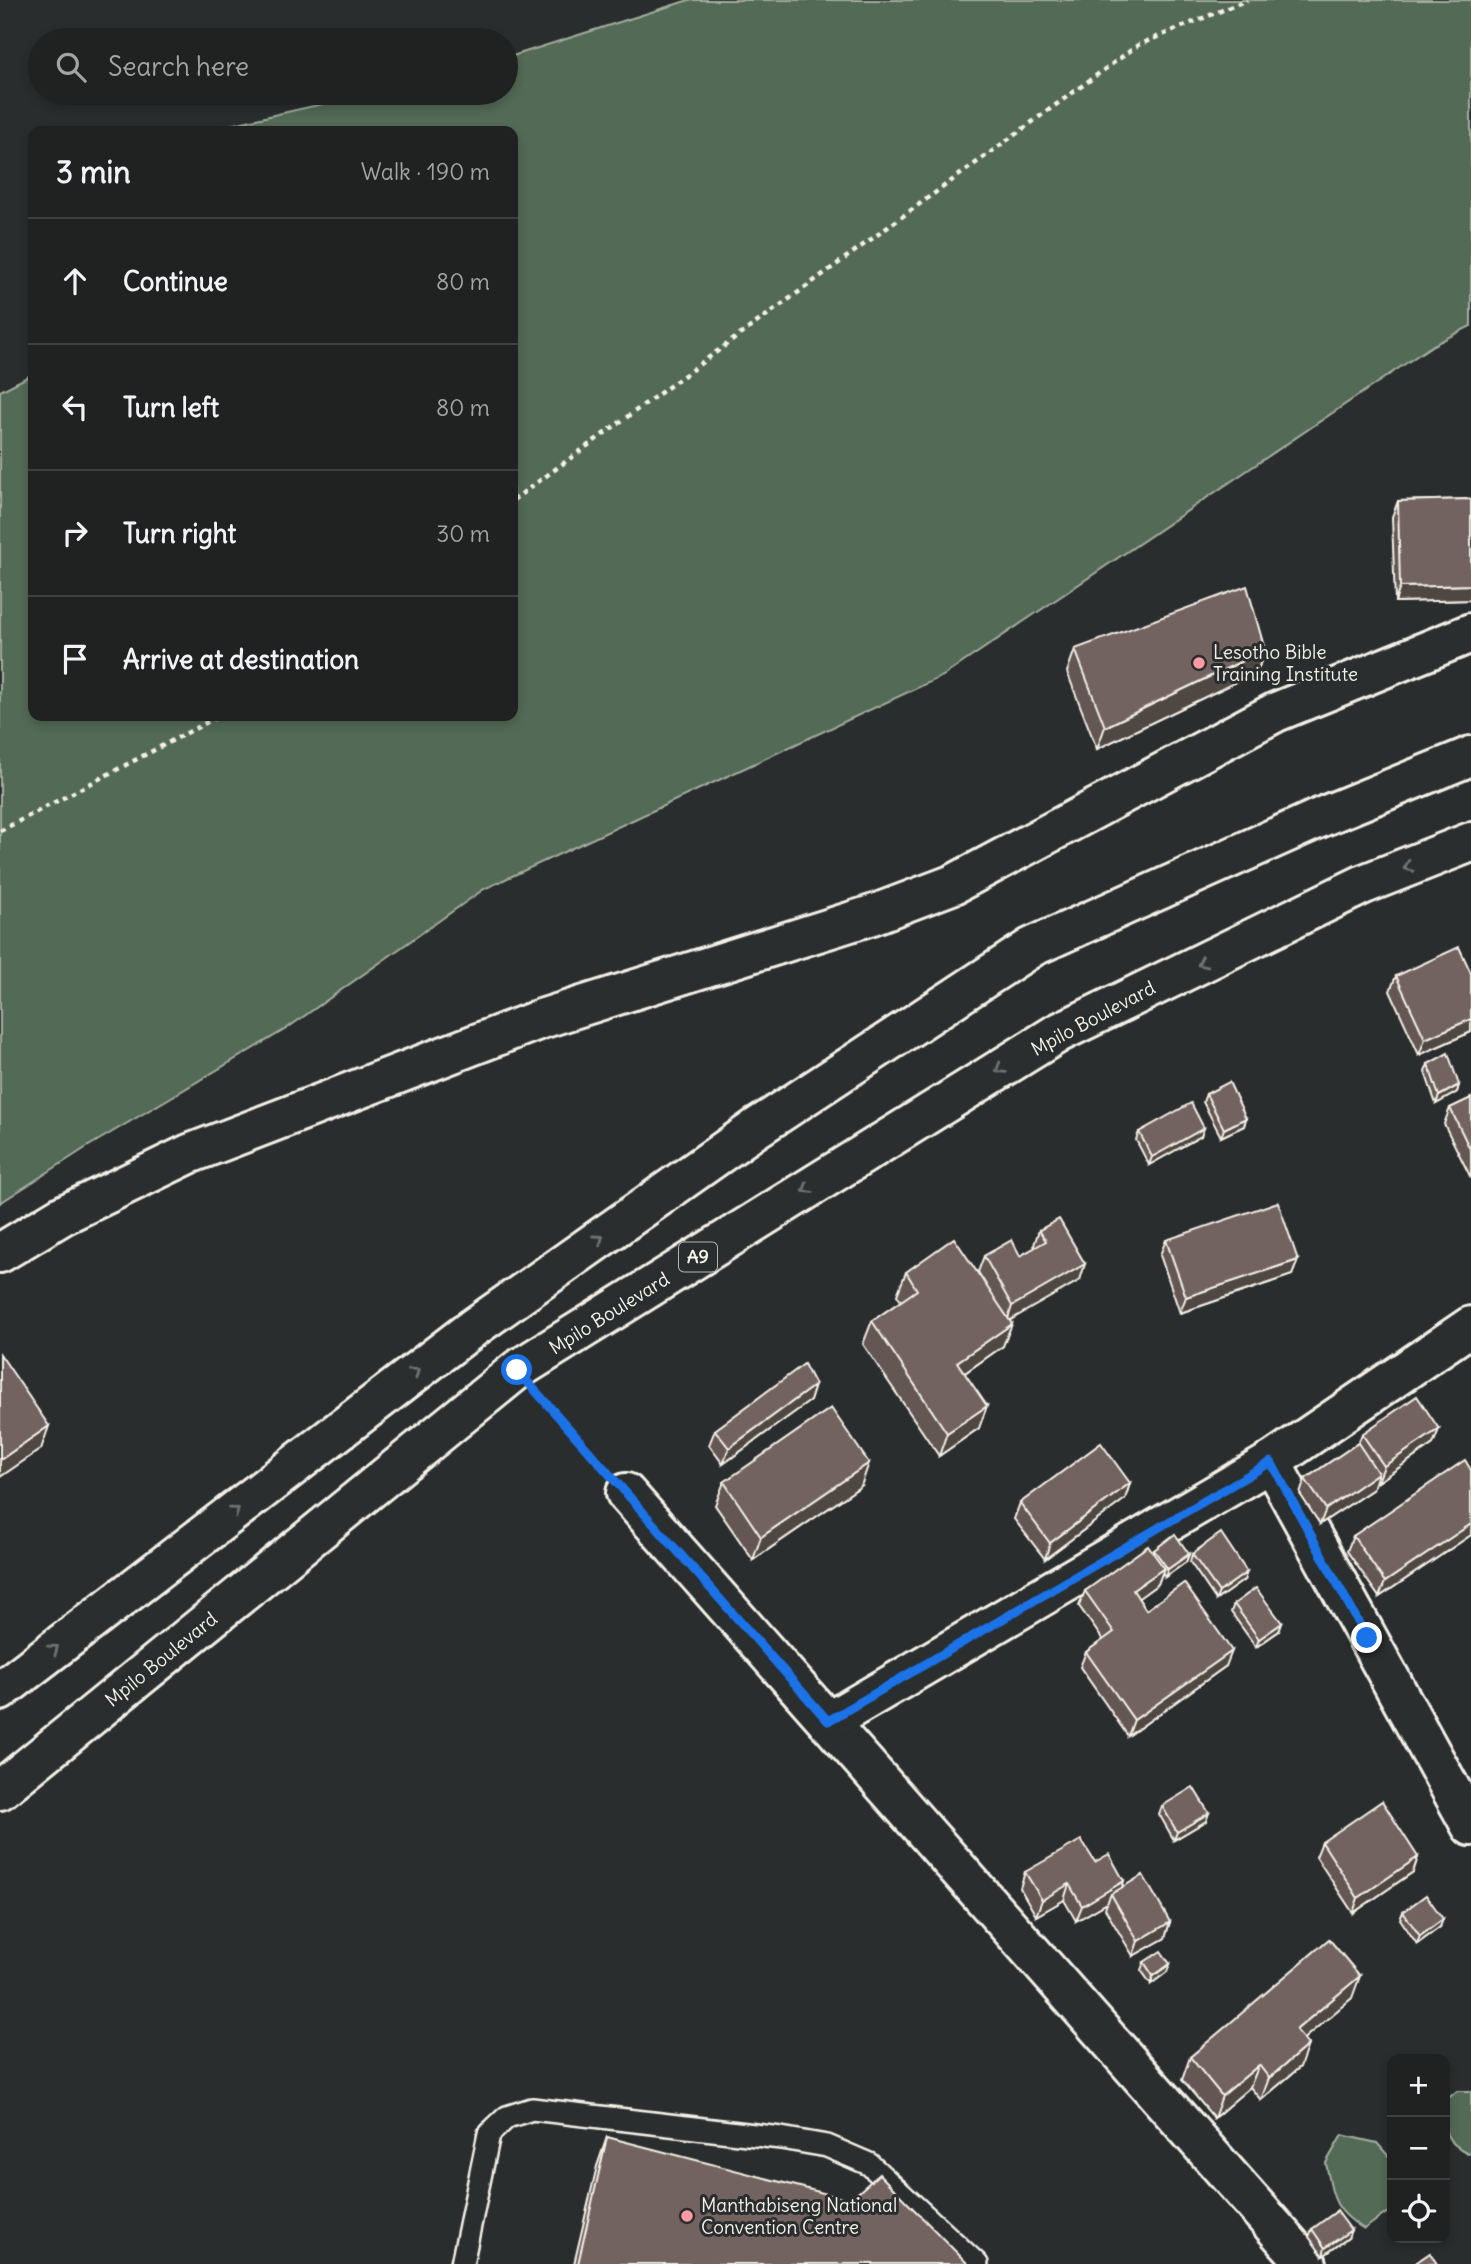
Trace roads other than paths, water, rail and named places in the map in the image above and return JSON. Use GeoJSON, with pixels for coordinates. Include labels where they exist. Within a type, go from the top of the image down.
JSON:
{"type":"FeatureCollection","features":[{"type":"Feature","properties":{"kind":"main road"},"geometry":{"type":"LineString","coordinates":[[0,1253],[63,1215],[188,1154],[541,1019],[872,915],[954,884],[1276,712],[1471,634]]}},
{"type":"Feature","properties":{"kind":"main road"},"geometry":{"type":"LineString","coordinates":[[0,1691],[473,1328],[755,1129],[1032,947],[1326,815],[1471,756]]}},
{"type":"Feature","properties":{"kind":"main road","name":"Mpilo Boulevard"},"geometry":{"type":"LineString","coordinates":[[0,1790],[517,1370],[1058,1033],[1364,884],[1471,842]]}},
{"type":"Feature","properties":{"kind":"main road"},"geometry":{"type":"LineString","coordinates":[[828,1721],[1271,1462],[1471,1326]]}},
{"type":"Feature","properties":{"kind":"main road"},"geometry":{"type":"LineString","coordinates":[[1271,1462],[1471,1826]]}},
{"type":"Feature","properties":{"kind":"main road"},"geometry":{"type":"LineString","coordinates":[[626,1493],[1307,2264]]}},
{"type":"Feature","properties":{"kind":"lane"},"geometry":{"type":"LineString","coordinates":[[462,2264],[489,2134],[507,2117],[532,2109],[827,2146],[869,2164],[977,2264]]}},
{"type":"Feature","properties":{"kind":"place","name":"Lesotho Bible Training Institute"},"geometry":{"type":"Point","coordinates":[1199,663]}},
{"type":"Feature","properties":{"kind":"place","name":"Manthabiseng National Convention Centre"},"geometry":{"type":"Point","coordinates":[687,2216]}}]}
